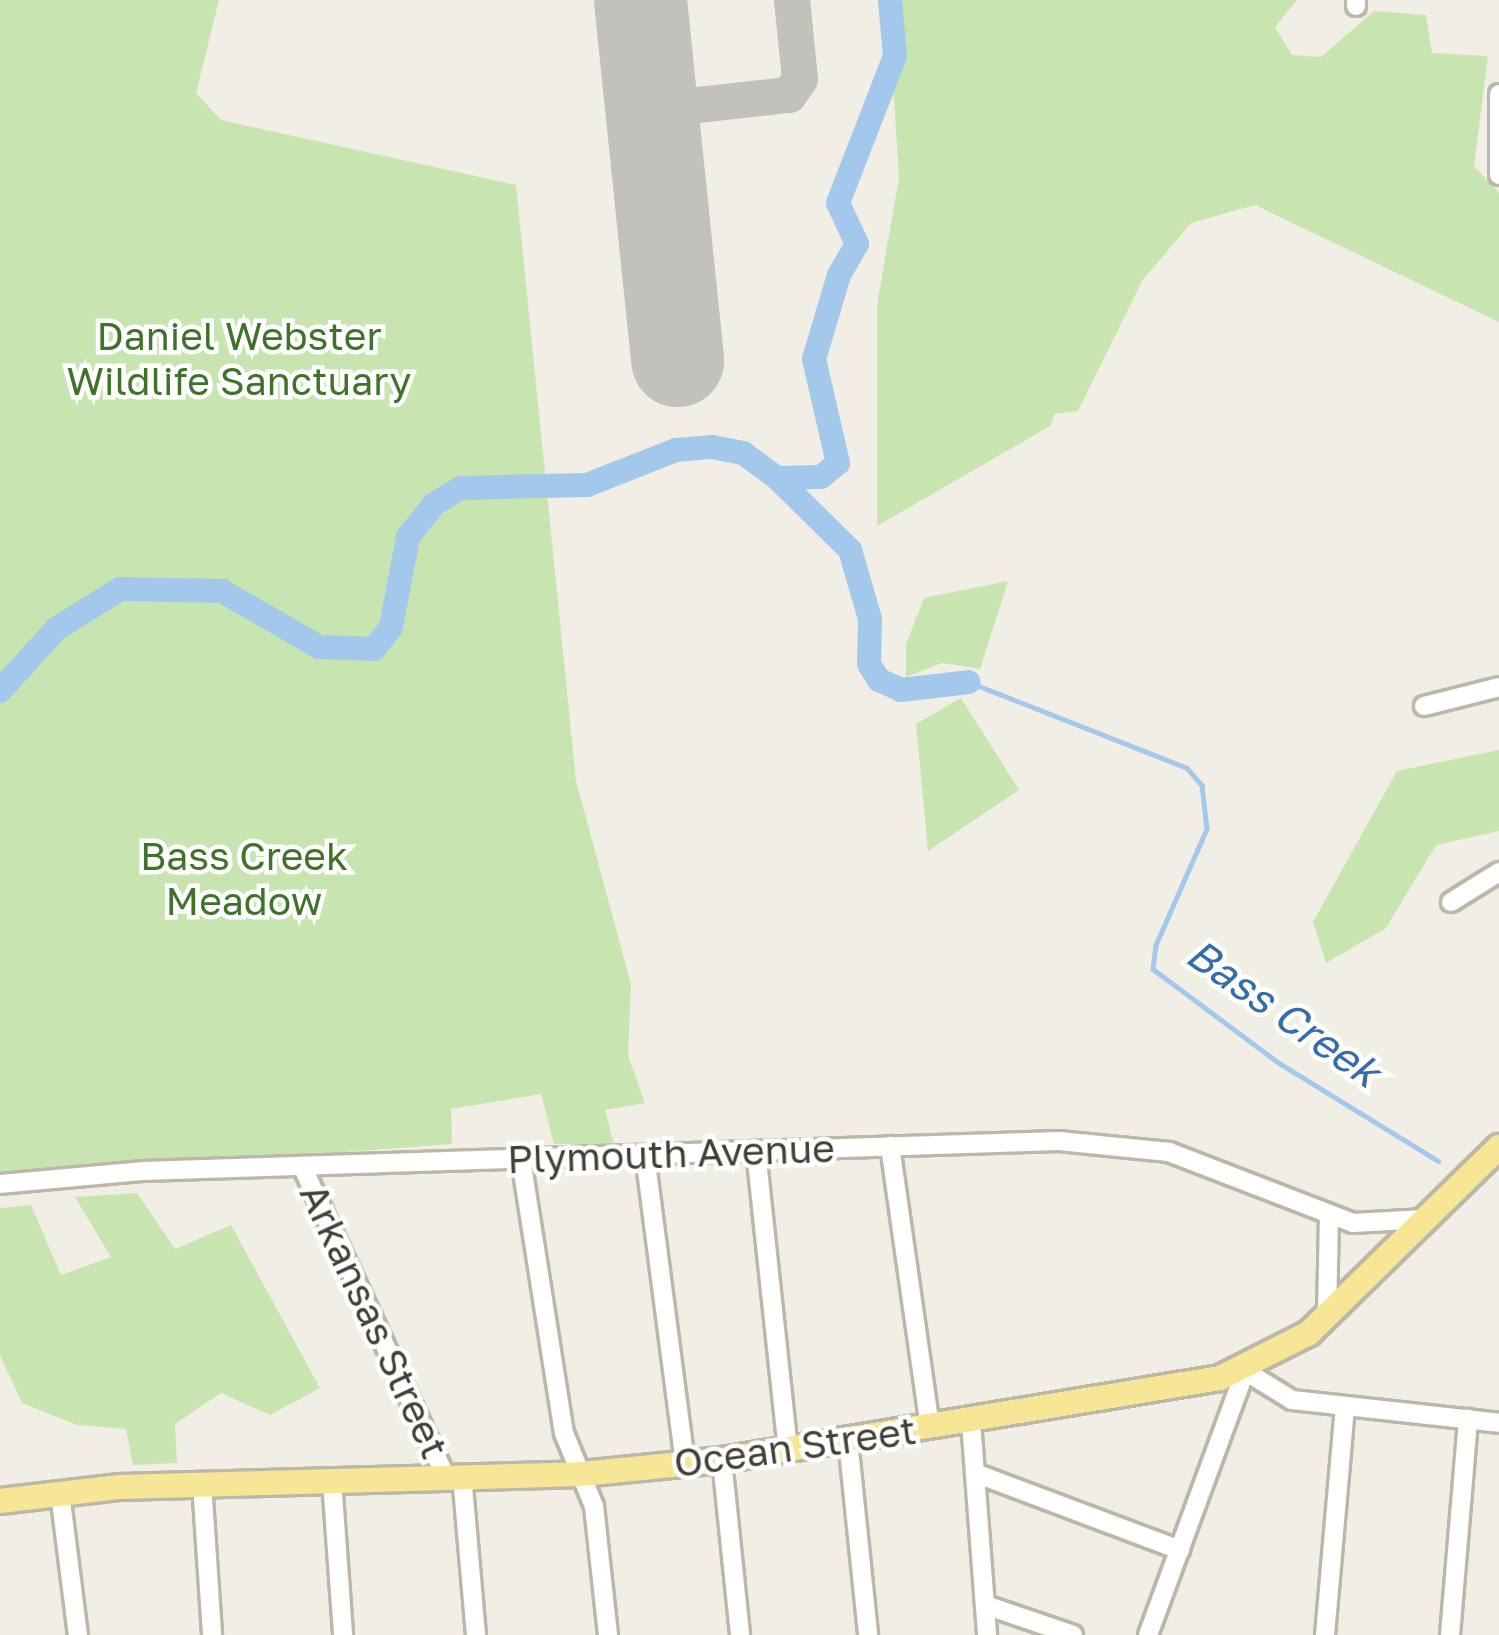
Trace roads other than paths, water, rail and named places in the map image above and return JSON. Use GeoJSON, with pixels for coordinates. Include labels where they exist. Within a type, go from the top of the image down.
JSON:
{"type":"FeatureCollection","features":[{"type":"Feature","properties":{"kind":"main road","name":"Ocean Street"},"geometry":{"type":"LineString","coordinates":[[0,1501],[202,1484],[581,1474],[686,1464],[930,1428],[1245,1371],[1327,1317],[1499,1147]]}},
{"type":"Feature","properties":{"kind":"street"},"geometry":{"type":"LineString","coordinates":[[1499,94],[1499,175]]}},
{"type":"Feature","properties":{"kind":"street"},"geometry":{"type":"LineString","coordinates":[[1424,706],[1499,687]]}},
{"type":"Feature","properties":{"kind":"street"},"geometry":{"type":"LineString","coordinates":[[1451,902],[1499,872]]}},
{"type":"Feature","properties":{"kind":"street","name":"Plymouth Avenue"},"geometry":{"type":"LineString","coordinates":[[0,1184],[302,1166],[890,1147],[1141,1145],[1329,1216],[1396,1225],[1429,1218]]}},
{"type":"Feature","properties":{"kind":"street"},"geometry":{"type":"LineString","coordinates":[[890,1147],[930,1428]]}},
{"type":"Feature","properties":{"kind":"street"},"geometry":{"type":"LineString","coordinates":[[756,1151],[788,1450]]}},
{"type":"Feature","properties":{"kind":"street"},"geometry":{"type":"LineString","coordinates":[[645,1155],[686,1464]]}},
{"type":"Feature","properties":{"kind":"street"},"geometry":{"type":"LineString","coordinates":[[521,1159],[564,1433],[594,1506],[608,1635]]}},
{"type":"Feature","properties":{"kind":"street","name":"Arkansas Street"},"geometry":{"type":"LineString","coordinates":[[302,1166],[454,1475],[476,1635]]}},
{"type":"Feature","properties":{"kind":"street"},"geometry":{"type":"LineString","coordinates":[[1327,1317],[1329,1216]]}},
{"type":"Feature","properties":{"kind":"street"},"geometry":{"type":"LineString","coordinates":[[1148,1635],[1245,1371],[1292,1400],[1499,1423]]}},
{"type":"Feature","properties":{"kind":"street"},"geometry":{"type":"LineString","coordinates":[[1325,1635],[1345,1408]]}},
{"type":"Feature","properties":{"kind":"street"},"geometry":{"type":"LineString","coordinates":[[1450,1635],[1468,1419]]}},
{"type":"Feature","properties":{"kind":"street"},"geometry":{"type":"LineString","coordinates":[[970,1420],[987,1635]]}},
{"type":"Feature","properties":{"kind":"street"},"geometry":{"type":"LineString","coordinates":[[848,1441],[868,1635]]}},
{"type":"Feature","properties":{"kind":"street"},"geometry":{"type":"LineString","coordinates":[[722,1460],[740,1635]]}},
{"type":"Feature","properties":{"kind":"street"},"geometry":{"type":"LineString","coordinates":[[975,1473],[1180,1550]]}},
{"type":"Feature","properties":{"kind":"street"},"geometry":{"type":"LineString","coordinates":[[332,1480],[343,1635]]}},
{"type":"Feature","properties":{"kind":"street"},"geometry":{"type":"LineString","coordinates":[[202,1484],[212,1635]]}},
{"type":"Feature","properties":{"kind":"street"},"geometry":{"type":"LineString","coordinates":[[60,1493],[78,1635]]}},
{"type":"Feature","properties":{"kind":"street"},"geometry":{"type":"LineString","coordinates":[[985,1605],[1073,1635]]}},
{"type":"Feature","properties":{"kind":"waterway"},"geometry":{"type":"LineString","coordinates":[[777,478],[821,477],[838,463],[814,359],[839,275],[857,244],[838,203],[895,56],[890,0]]}},
{"type":"Feature","properties":{"kind":"waterway","name":"Bass Creek"},"geometry":{"type":"LineString","coordinates":[[0,691],[56,629],[120,589],[222,591],[319,647],[374,649],[391,627],[408,537],[434,504],[461,488],[587,485],[676,450],[712,447],[743,453],[777,478],[850,550],[870,619],[869,664],[879,680],[901,690],[969,682]]}},
{"type":"Feature","properties":{"kind":"waterway","name":"Bass Creek"},"geometry":{"type":"LineString","coordinates":[[969,682],[1187,768],[1202,785],[1207,829],[1156,945],[1153,969],[1279,1063],[1438,1161]]}},
{"type":"Feature","properties":{"kind":"park label","name":"Daniel Webster Wildlife Sanctuary"},"geometry":{"type":"Point","coordinates":[239,360]}},
{"type":"Feature","properties":{"kind":"park label","name":"Bass Creek Meadow"},"geometry":{"type":"Point","coordinates":[244,880]}}]}
